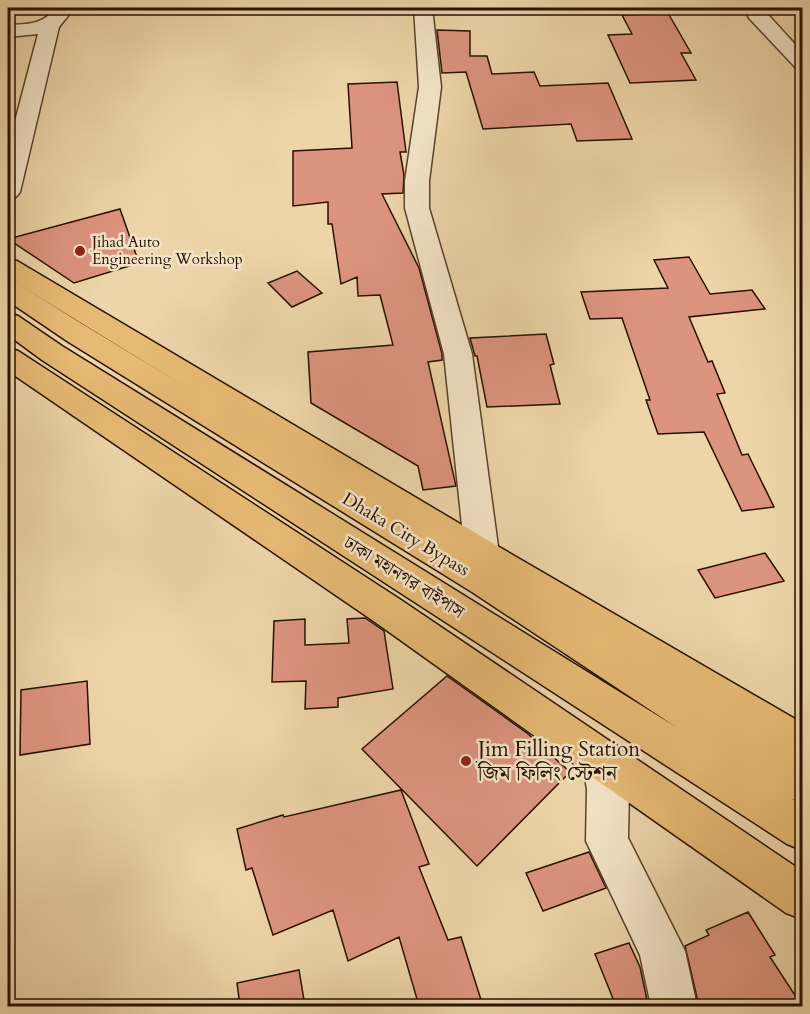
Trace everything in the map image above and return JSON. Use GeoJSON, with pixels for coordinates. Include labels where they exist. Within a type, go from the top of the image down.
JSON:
{"type":"FeatureCollection","features":[{"type":"Feature","properties":{"kind":"main road"},"geometry":{"type":"LineString","coordinates":[[8,267],[802,744]]}},
{"type":"Feature","properties":{"kind":"main road","name":"Dhaka City Bypass"},"geometry":{"type":"LineString","coordinates":[[8,289],[77,334],[484,582],[678,707],[802,783]]}},
{"type":"Feature","properties":{"kind":"main road","name":"ঢাকা মহানগর বাইপাস"},"geometry":{"type":"LineString","coordinates":[[8,322],[72,366],[802,829]]}},
{"type":"Feature","properties":{"kind":"main road"},"geometry":{"type":"LineString","coordinates":[[8,358],[388,611],[802,897]]}},
{"type":"Feature","properties":{"kind":"street"},"geometry":{"type":"LineString","coordinates":[[8,31],[33,29],[50,24],[60,18],[64,8]]}},
{"type":"Feature","properties":{"kind":"street"},"geometry":{"type":"LineString","coordinates":[[423,8],[430,87],[417,181],[417,208],[458,354],[483,554]]}},
{"type":"Feature","properties":{"kind":"street"},"geometry":{"type":"LineString","coordinates":[[753,8],[802,63]]}},
{"type":"Feature","properties":{"kind":"street"},"geometry":{"type":"LineString","coordinates":[[8,192],[50,24]]}},
{"type":"Feature","properties":{"kind":"street"},"geometry":{"type":"LineString","coordinates":[[602,761],[608,789],[607,841],[662,951],[674,1006]]}},
{"type":"Feature","properties":{"kind":"building"},"geometry":{"type":"Polygon","coordinates":[[[668,13],[691,53],[681,53],[696,80],[630,83],[608,35],[632,34],[622,15],[668,13]]]}},
{"type":"Feature","properties":{"kind":"building"},"geometry":{"type":"Polygon","coordinates":[[[437,30],[470,31],[470,56],[487,56],[492,74],[534,72],[540,86],[608,83],[632,139],[577,141],[571,124],[483,129],[466,72],[442,73],[437,30]]]}},
{"type":"Feature","properties":{"kind":"building"},"geometry":{"type":"Polygon","coordinates":[[[397,82],[406,152],[400,152],[404,175],[403,193],[382,194],[419,268],[442,354],[442,360],[428,362],[456,486],[423,490],[418,466],[311,403],[308,352],[393,345],[380,295],[358,296],[357,277],[341,284],[332,224],[328,224],[328,202],[293,206],[293,151],[352,148],[348,84],[397,82]]]}},
{"type":"Feature","properties":{"kind":"building","name":"Jihad Auto Engineering Workshop"},"geometry":{"type":"Polygon","coordinates":[[[120,209],[139,263],[74,283],[8,239],[120,209]]]}},
{"type":"Feature","properties":{"kind":"building"},"geometry":{"type":"Polygon","coordinates":[[[689,257],[710,294],[752,290],[765,309],[689,317],[708,362],[712,361],[725,393],[717,394],[742,455],[748,454],[774,507],[742,511],[704,432],[658,434],[646,400],[650,400],[622,318],[590,319],[581,292],[668,288],[654,260],[689,257]]]}},
{"type":"Feature","properties":{"kind":"building"},"geometry":{"type":"Polygon","coordinates":[[[297,271],[322,293],[292,307],[268,283],[297,271]]]}},
{"type":"Feature","properties":{"kind":"building"},"geometry":{"type":"Polygon","coordinates":[[[546,334],[554,364],[550,365],[560,404],[487,407],[477,356],[475,356],[470,338],[546,334]]]}},
{"type":"Feature","properties":{"kind":"building"},"geometry":{"type":"Polygon","coordinates":[[[765,553],[784,581],[715,598],[698,570],[765,553]]]}},
{"type":"Feature","properties":{"kind":"building"},"geometry":{"type":"Polygon","coordinates":[[[365,618],[384,631],[393,689],[338,698],[338,707],[305,709],[306,681],[272,682],[274,621],[305,619],[305,645],[349,643],[347,619],[365,618]]]}},
{"type":"Feature","properties":{"kind":"building","name":"Jim Filling Station জিম ফিলিং স্টেশন"},"geometry":{"type":"Polygon","coordinates":[[[447,676],[527,733],[570,772],[477,866],[362,749],[447,676]]]}},
{"type":"Feature","properties":{"kind":"building"},"geometry":{"type":"Polygon","coordinates":[[[87,681],[90,744],[20,755],[21,690],[87,681]]]}},
{"type":"Feature","properties":{"kind":"building"},"geometry":{"type":"Polygon","coordinates":[[[401,790],[429,864],[419,867],[448,940],[461,937],[483,1006],[419,1006],[399,937],[348,961],[333,910],[273,935],[252,868],[246,870],[237,829],[283,815],[284,817],[401,790]]]}},
{"type":"Feature","properties":{"kind":"building"},"geometry":{"type":"Polygon","coordinates":[[[589,852],[606,888],[543,911],[526,873],[589,852]]]}},
{"type":"Feature","properties":{"kind":"building"},"geometry":{"type":"Polygon","coordinates":[[[748,912],[775,955],[770,957],[802,1006],[699,1006],[685,946],[709,935],[706,930],[748,912]]]}},
{"type":"Feature","properties":{"kind":"building"},"geometry":{"type":"Polygon","coordinates":[[[629,943],[640,967],[647,1000],[629,1006],[616,1006],[595,954],[629,943]]]}},
{"type":"Feature","properties":{"kind":"building"},"geometry":{"type":"Polygon","coordinates":[[[299,970],[305,1006],[240,1006],[237,983],[299,970]]]}},
{"type":"Feature","properties":{"kind":"place","name":"Jihad Auto Engineering Workshop"},"geometry":{"type":"Point","coordinates":[80,251]}},
{"type":"Feature","properties":{"kind":"place","name":"Jim Filling Station জিম ফিলিং স্টেশন"},"geometry":{"type":"Point","coordinates":[466,761]}}]}
